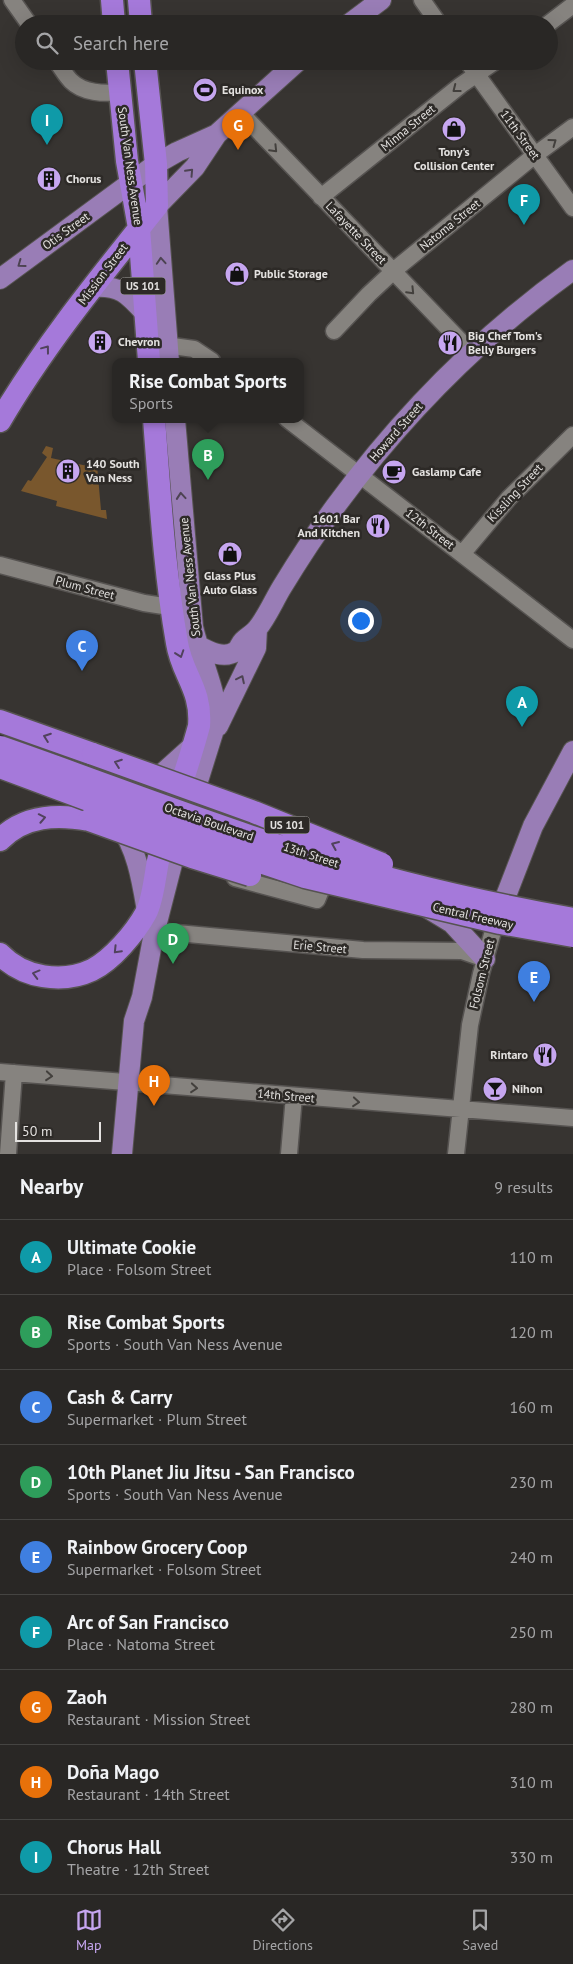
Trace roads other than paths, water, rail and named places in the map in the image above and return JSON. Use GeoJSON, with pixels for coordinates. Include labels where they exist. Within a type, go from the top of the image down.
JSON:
{"type":"FeatureCollection","features":[{"type":"Feature","properties":{"kind":"highway"},"geometry":{"type":"LineString","coordinates":[[112,0],[113,15]]}},
{"type":"Feature","properties":{"kind":"highway"},"geometry":{"type":"LineString","coordinates":[[139,0],[140,15]]}},
{"type":"Feature","properties":{"kind":"highway","name":"South Van Ness Avenue"},"geometry":{"type":"LineString","coordinates":[[118,70],[127,161],[139,228],[146,313],[158,353]]}},
{"type":"Feature","properties":{"kind":"highway","name":"South Van Ness Avenue"},"geometry":{"type":"LineString","coordinates":[[146,70],[156,164],[157,206]]}},
{"type":"Feature","properties":{"kind":"highway","name":"Mission Street"},"geometry":{"type":"LineString","coordinates":[[0,421],[26,377],[93,286],[157,206]]}},
{"type":"Feature","properties":{"kind":"highway","name":"South Van Ness Avenue"},"geometry":{"type":"LineString","coordinates":[[151,921],[174,833],[203,742],[199,726],[200,711],[193,686],[177,646],[181,607],[167,582],[154,423]]}},
{"type":"Feature","properties":{"kind":"highway","name":"US 101"},"geometry":{"type":"LineString","coordinates":[[0,721],[254,812],[381,864],[478,900]]}},
{"type":"Feature","properties":{"kind":"highway","name":"Octavia Boulevard"},"geometry":{"type":"LineString","coordinates":[[0,747],[279,846],[378,876],[478,900]]}},
{"type":"Feature","properties":{"kind":"highway","name":"Octavia Boulevard"},"geometry":{"type":"LineString","coordinates":[[0,768],[239,856],[305,877],[374,894]]}},
{"type":"Feature","properties":{"kind":"highway"},"geometry":{"type":"LineString","coordinates":[[0,840],[13,829],[36,819],[74,817],[105,825],[192,857],[267,880],[337,893],[374,894]]}},
{"type":"Feature","properties":{"kind":"highway","name":"Central Freeway"},"geometry":{"type":"LineString","coordinates":[[374,894],[500,923],[573,937]]}},
{"type":"Feature","properties":{"kind":"highway","name":"Central Freeway"},"geometry":{"type":"LineString","coordinates":[[478,900],[573,919]]}},
{"type":"Feature","properties":{"kind":"highway"},"geometry":{"type":"LineString","coordinates":[[0,954],[14,965],[36,974],[60,978],[77,975],[92,970],[111,957],[127,939],[151,921]]}},
{"type":"Feature","properties":{"kind":"main road"},"geometry":{"type":"LineString","coordinates":[[361,15],[381,0]]}},
{"type":"Feature","properties":{"kind":"main road","name":"Mission Street"},"geometry":{"type":"LineString","coordinates":[[157,206],[195,167],[217,134],[288,70]]}},
{"type":"Feature","properties":{"kind":"main road","name":"Mission Street"},"geometry":{"type":"LineString","coordinates":[[131,184],[156,164],[177,152],[217,134]]}},
{"type":"Feature","properties":{"kind":"main road","name":"Otis Street"},"geometry":{"type":"LineString","coordinates":[[0,279],[131,184]]}},
{"type":"Feature","properties":{"kind":"main road","name":"South Van Ness Avenue"},"geometry":{"type":"LineString","coordinates":[[157,206],[158,353]]}},
{"type":"Feature","properties":{"kind":"main road","name":"Howard Street"},"geometry":{"type":"LineString","coordinates":[[197,645],[213,654],[227,654],[236,651],[242,642],[257,629],[308,545],[359,475],[411,414],[472,353],[513,317],[573,270]]}},
{"type":"Feature","properties":{"kind":"main road"},"geometry":{"type":"LineString","coordinates":[[93,286],[109,286],[121,291],[146,313]]}},
{"type":"Feature","properties":{"kind":"main road","name":"South Van Ness Avenue"},"geometry":{"type":"LineString","coordinates":[[175,423],[189,579],[181,607],[197,645],[217,706],[217,720],[203,742]]}},
{"type":"Feature","properties":{"kind":"main road"},"geometry":{"type":"LineString","coordinates":[[164,540],[172,541],[175,544],[182,572],[189,579]]}},
{"type":"Feature","properties":{"kind":"main road","name":"Howard Street"},"geometry":{"type":"LineString","coordinates":[[203,742],[253,656],[256,648],[257,629]]}},
{"type":"Feature","properties":{"kind":"main road"},"geometry":{"type":"LineString","coordinates":[[124,789],[140,784],[164,772],[203,742]]}},
{"type":"Feature","properties":{"kind":"main road","name":"13th Street"},"geometry":{"type":"LineString","coordinates":[[0,747],[343,865],[427,888],[573,919]]}},
{"type":"Feature","properties":{"kind":"main road","name":"Folsom Street"},"geometry":{"type":"LineString","coordinates":[[495,924],[532,826],[573,751]]}},
{"type":"Feature","properties":{"kind":"main road","name":"13th Street"},"geometry":{"type":"LineString","coordinates":[[0,768],[269,867],[324,883],[495,924],[573,937]]}},
{"type":"Feature","properties":{"kind":"main road"},"geometry":{"type":"LineString","coordinates":[[98,805],[120,825],[130,844],[140,873],[151,921]]}},
{"type":"Feature","properties":{"kind":"main road","name":"South Van Ness Avenue"},"geometry":{"type":"LineString","coordinates":[[122,1154],[134,1021],[132,997],[151,921],[173,859],[174,833]]}},
{"type":"Feature","properties":{"kind":"main road"},"geometry":{"type":"LineString","coordinates":[[425,907],[452,922],[485,958]]}},
{"type":"Feature","properties":{"kind":"street"},"geometry":{"type":"LineString","coordinates":[[12,0],[23,15]]}},
{"type":"Feature","properties":{"kind":"street"},"geometry":{"type":"LineString","coordinates":[[422,0],[433,15]]}},
{"type":"Feature","properties":{"kind":"street"},"geometry":{"type":"LineString","coordinates":[[558,16],[573,5]]}},
{"type":"Feature","properties":{"kind":"street"},"geometry":{"type":"LineString","coordinates":[[62,70],[71,82],[87,90],[108,93],[120,92]]}},
{"type":"Feature","properties":{"kind":"street","name":"Minna Street"},"geometry":{"type":"LineString","coordinates":[[321,197],[469,70]]}},
{"type":"Feature","properties":{"kind":"street","name":"11th Street"},"geometry":{"type":"LineString","coordinates":[[472,70],[573,208]]}},
{"type":"Feature","properties":{"kind":"street","name":"Lafayette Street"},"geometry":{"type":"LineString","coordinates":[[240,113],[472,353]]}},
{"type":"Feature","properties":{"kind":"street","name":"Natoma Street"},"geometry":{"type":"LineString","coordinates":[[334,331],[393,271],[535,155],[573,127]]}},
{"type":"Feature","properties":{"kind":"street"},"geometry":{"type":"LineString","coordinates":[[158,353],[194,349],[208,358]]}},
{"type":"Feature","properties":{"kind":"street","name":"12th Street"},"geometry":{"type":"LineString","coordinates":[[292,423],[573,640]]}},
{"type":"Feature","properties":{"kind":"street","name":"Kissling Street"},"geometry":{"type":"LineString","coordinates":[[462,554],[509,498],[573,435]]}},
{"type":"Feature","properties":{"kind":"street","name":"Plum Street"},"geometry":{"type":"LineString","coordinates":[[0,565],[144,603],[181,607]]}},
{"type":"Feature","properties":{"kind":"street","name":"13th Street"},"geometry":{"type":"LineString","coordinates":[[173,859],[317,900],[324,883]]}},
{"type":"Feature","properties":{"kind":"street","name":"Erie Street"},"geometry":{"type":"LineString","coordinates":[[151,921],[363,950],[462,951],[485,958]]}},
{"type":"Feature","properties":{"kind":"street","name":"Folsom Street"},"geometry":{"type":"LineString","coordinates":[[456,1154],[459,1110],[470,1025],[485,958],[495,924]]}},
{"type":"Feature","properties":{"kind":"street"},"geometry":{"type":"LineString","coordinates":[[7,1073],[8,1154]]}},
{"type":"Feature","properties":{"kind":"street","name":"14th Street"},"geometry":{"type":"LineString","coordinates":[[7,1073],[573,1118]]}},
{"type":"Feature","properties":{"kind":"street"},"geometry":{"type":"LineString","coordinates":[[289,1154],[294,1096]]}},
{"type":"Feature","properties":{"kind":"place","name":"Equinox"},"geometry":{"type":"Point","coordinates":[205,90]}},
{"type":"Feature","properties":{"kind":"place","name":"Tony's Collision Center"},"geometry":{"type":"Point","coordinates":[454,129]}},
{"type":"Feature","properties":{"kind":"place","name":"Chorus Hall"},"geometry":{"type":"Point","coordinates":[47,145]}},
{"type":"Feature","properties":{"kind":"place","name":"Zaoh"},"geometry":{"type":"Point","coordinates":[238,150]}},
{"type":"Feature","properties":{"kind":"place","name":"Chorus"},"geometry":{"type":"Point","coordinates":[49,179]}},
{"type":"Feature","properties":{"kind":"place","name":"Arc of San Francisco"},"geometry":{"type":"Point","coordinates":[524,225]}},
{"type":"Feature","properties":{"kind":"place","name":"Public Storage"},"geometry":{"type":"Point","coordinates":[237,274]}},
{"type":"Feature","properties":{"kind":"place","name":"Chevron"},"geometry":{"type":"Point","coordinates":[100,342]}},
{"type":"Feature","properties":{"kind":"place","name":"Big Chef Tom's Belly Burgers"},"geometry":{"type":"Point","coordinates":[450,343]}},
{"type":"Feature","properties":{"kind":"place","name":"140 South Van Ness"},"geometry":{"type":"Point","coordinates":[68,471]}},
{"type":"Feature","properties":{"kind":"place","name":"Gaslamp Cafe"},"geometry":{"type":"Point","coordinates":[394,472]}},
{"type":"Feature","properties":{"kind":"place","name":"Rise Combat Sports"},"geometry":{"type":"Point","coordinates":[208,480]}},
{"type":"Feature","properties":{"kind":"place","name":"1601 Bar And Kitchen"},"geometry":{"type":"Point","coordinates":[378,526]}},
{"type":"Feature","properties":{"kind":"place","name":"Glass Plus Auto Glass"},"geometry":{"type":"Point","coordinates":[230,554]}},
{"type":"Feature","properties":{"kind":"place","name":"Cash & Carry"},"geometry":{"type":"Point","coordinates":[82,671]}},
{"type":"Feature","properties":{"kind":"place","name":"Ultimate Cookie"},"geometry":{"type":"Point","coordinates":[522,727]}},
{"type":"Feature","properties":{"kind":"place","name":"10th Planet Jiu Jitsu - San Francisco"},"geometry":{"type":"Point","coordinates":[173,964]}},
{"type":"Feature","properties":{"kind":"place","name":"Rainbow Grocery Coop"},"geometry":{"type":"Point","coordinates":[534,1002]}},
{"type":"Feature","properties":{"kind":"place","name":"Rintaro"},"geometry":{"type":"Point","coordinates":[545,1055]}},
{"type":"Feature","properties":{"kind":"place","name":"Nihon"},"geometry":{"type":"Point","coordinates":[495,1089]}},
{"type":"Feature","properties":{"kind":"place","name":"Doña Mago"},"geometry":{"type":"Point","coordinates":[154,1106]}}]}
